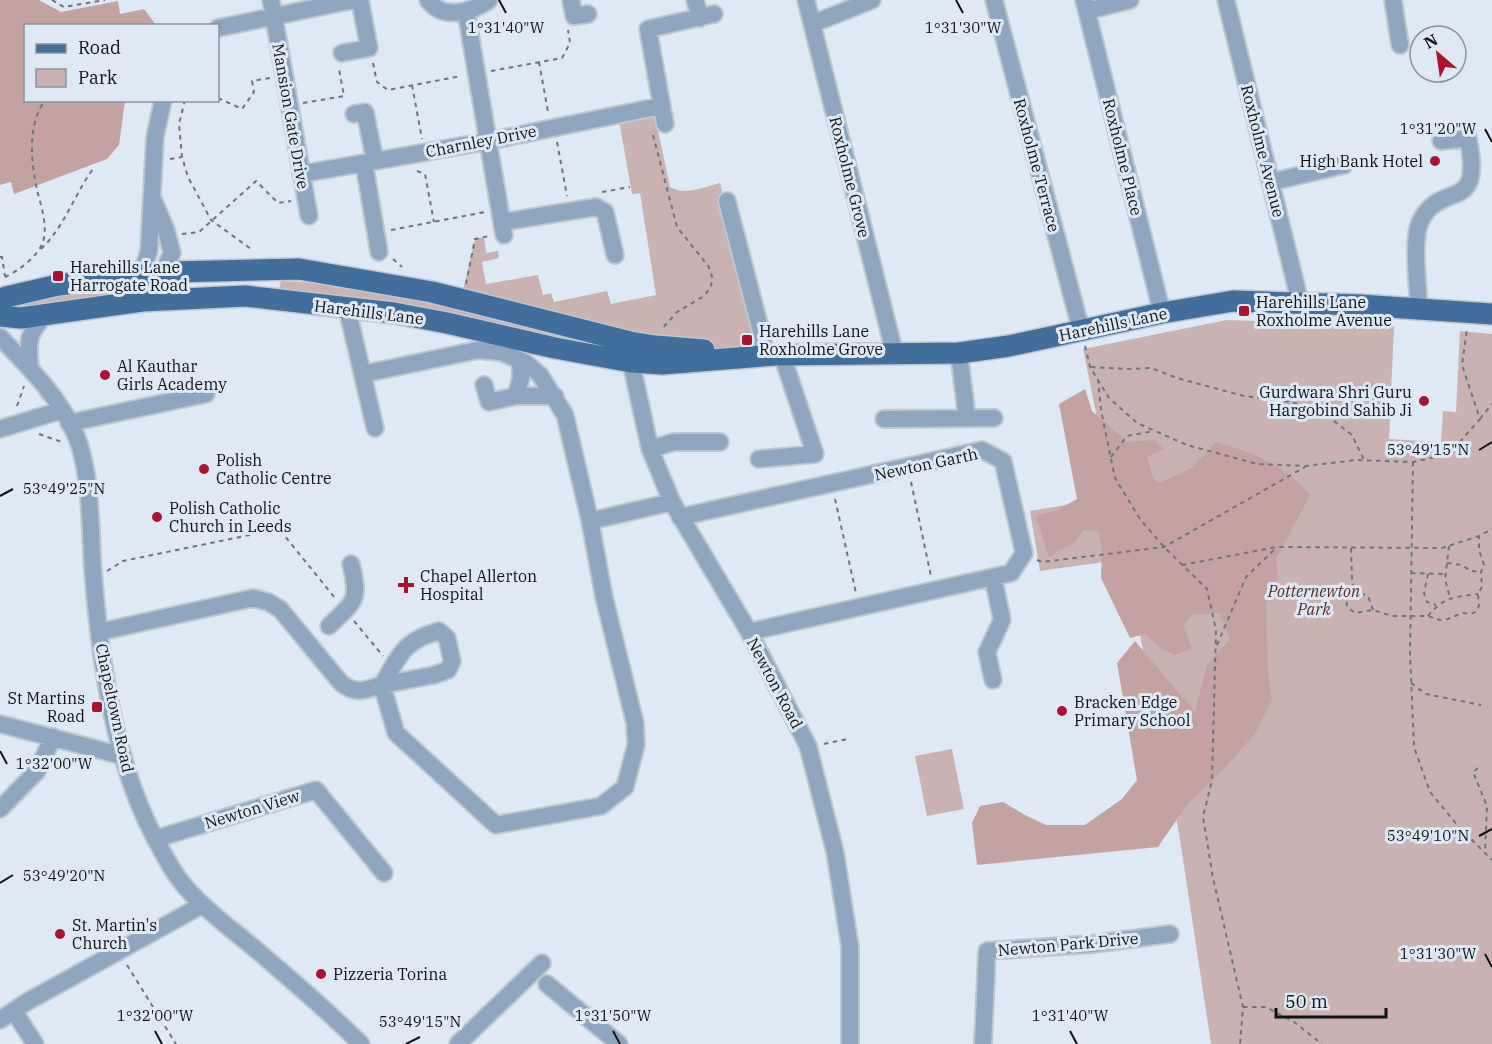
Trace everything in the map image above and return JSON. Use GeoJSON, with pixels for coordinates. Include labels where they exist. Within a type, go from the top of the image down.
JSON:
{"type":"FeatureCollection","features":[{"type":"Feature","properties":{"kind":"main road","name":"Harehills Lane"},"geometry":{"type":"LineString","coordinates":[[0,301],[6,297],[58,285],[162,274],[299,269],[432,292],[631,352],[662,364],[773,355],[959,353],[1009,346],[1162,313],[1233,301],[1300,302],[1492,314]]}},
{"type":"Feature","properties":{"kind":"main road"},"geometry":{"type":"LineString","coordinates":[[142,301],[162,274],[172,285],[231,288],[245,296]]}},
{"type":"Feature","properties":{"kind":"main road","name":"Harehills Lane"},"geometry":{"type":"LineString","coordinates":[[0,316],[21,318],[142,301],[245,296],[394,313],[555,348],[631,352]]}},
{"type":"Feature","properties":{"kind":"street"},"geometry":{"type":"LineString","coordinates":[[219,28],[272,7],[352,0]]}},
{"type":"Feature","properties":{"kind":"street"},"geometry":{"type":"LineString","coordinates":[[341,60],[369,48],[360,0]]}},
{"type":"Feature","properties":{"kind":"street"},"geometry":{"type":"LineString","coordinates":[[428,0],[440,10],[449,13],[471,10],[489,0]]}},
{"type":"Feature","properties":{"kind":"street"},"geometry":{"type":"LineString","coordinates":[[665,124],[654,107],[648,29],[707,16],[695,0]]}},
{"type":"Feature","properties":{"kind":"street","name":"Roxholme Grove"},"geometry":{"type":"LineString","coordinates":[[806,0],[895,355]]}},
{"type":"Feature","properties":{"kind":"street"},"geometry":{"type":"LineString","coordinates":[[812,24],[872,0]]}},
{"type":"Feature","properties":{"kind":"street","name":"Roxholme Terrace"},"geometry":{"type":"LineString","coordinates":[[994,0],[1081,330]]}},
{"type":"Feature","properties":{"kind":"street"},"geometry":{"type":"LineString","coordinates":[[1085,5],[1130,0]]}},
{"type":"Feature","properties":{"kind":"street","name":"Roxholme Avenue"},"geometry":{"type":"LineString","coordinates":[[1226,0],[1300,302]]}},
{"type":"Feature","properties":{"kind":"street"},"geometry":{"type":"LineString","coordinates":[[1393,0],[1400,45]]}},
{"type":"Feature","properties":{"kind":"street","name":"Roxholme Place"},"geometry":{"type":"LineString","coordinates":[[1085,5],[1162,313]]}},
{"type":"Feature","properties":{"kind":"street","name":"Mansion Gate Drive"},"geometry":{"type":"LineString","coordinates":[[272,7],[309,216]]}},
{"type":"Feature","properties":{"kind":"street"},"geometry":{"type":"LineString","coordinates":[[466,11],[502,225],[596,207],[605,212],[615,255]]}},
{"type":"Feature","properties":{"kind":"street"},"geometry":{"type":"LineString","coordinates":[[131,278],[145,264],[149,250],[155,137],[163,102]]}},
{"type":"Feature","properties":{"kind":"street","name":"Charnley Drive"},"geometry":{"type":"LineString","coordinates":[[301,174],[489,141],[654,107]]}},
{"type":"Feature","properties":{"kind":"street"},"geometry":{"type":"LineString","coordinates":[[354,114],[365,112],[378,243]]}},
{"type":"Feature","properties":{"kind":"street"},"geometry":{"type":"LineString","coordinates":[[1419,309],[1416,239],[1419,224],[1425,213],[1438,201],[1463,191],[1470,181],[1472,167],[1468,138],[1441,141]]}},
{"type":"Feature","properties":{"kind":"street"},"geometry":{"type":"LineString","coordinates":[[1271,182],[1344,165]]}},
{"type":"Feature","properties":{"kind":"street"},"geometry":{"type":"LineString","coordinates":[[153,198],[172,253],[185,266],[202,272]]}},
{"type":"Feature","properties":{"kind":"street"},"geometry":{"type":"LineString","coordinates":[[727,201],[763,339],[773,355],[815,454],[759,459]]}},
{"type":"Feature","properties":{"kind":"street"},"geometry":{"type":"LineString","coordinates":[[149,250],[162,274]]}},
{"type":"Feature","properties":{"kind":"street"},"geometry":{"type":"LineString","coordinates":[[162,274],[172,253]]}},
{"type":"Feature","properties":{"kind":"street"},"geometry":{"type":"LineString","coordinates":[[347,308],[375,428]]}},
{"type":"Feature","properties":{"kind":"street"},"geometry":{"type":"LineString","coordinates":[[30,369],[29,335],[46,315]]}},
{"type":"Feature","properties":{"kind":"street","name":"Chapeltown Road"},"geometry":{"type":"LineString","coordinates":[[0,337],[30,369],[66,416],[75,434],[85,467],[99,632],[108,688],[123,756],[155,839],[187,889],[264,956],[352,1042]]}},
{"type":"Feature","properties":{"kind":"street"},"geometry":{"type":"LineString","coordinates":[[99,632],[253,598],[268,602],[280,609],[340,683],[349,690],[362,690],[382,685],[396,734],[495,825],[601,806],[625,787],[636,745],[634,723],[565,415],[555,396],[540,375],[520,361],[501,352],[478,350],[363,374]]}},
{"type":"Feature","properties":{"kind":"street","name":"Newton Road"},"geometry":{"type":"LineString","coordinates":[[631,352],[650,449],[676,509],[749,632],[808,746],[835,852],[850,947],[850,1044]]}},
{"type":"Feature","properties":{"kind":"street"},"geometry":{"type":"LineString","coordinates":[[959,353],[967,418]]}},
{"type":"Feature","properties":{"kind":"street"},"geometry":{"type":"LineString","coordinates":[[516,396],[521,378],[520,361]]}},
{"type":"Feature","properties":{"kind":"street"},"geometry":{"type":"LineString","coordinates":[[484,385],[489,402],[516,396],[555,396]]}},
{"type":"Feature","properties":{"kind":"street"},"geometry":{"type":"LineString","coordinates":[[0,429],[206,394]]}},
{"type":"Feature","properties":{"kind":"street"},"geometry":{"type":"LineString","coordinates":[[884,419],[994,418]]}},
{"type":"Feature","properties":{"kind":"street"},"geometry":{"type":"LineString","coordinates":[[650,449],[674,442],[720,442]]}},
{"type":"Feature","properties":{"kind":"street","name":"Newton Garth"},"geometry":{"type":"LineString","coordinates":[[590,521],[832,483],[982,450],[1003,462],[1024,553]]}},
{"type":"Feature","properties":{"kind":"street"},"geometry":{"type":"LineString","coordinates":[[749,632],[1011,573],[1024,553]]}},
{"type":"Feature","properties":{"kind":"street"},"geometry":{"type":"LineString","coordinates":[[329,626],[355,599],[357,587],[351,564]]}},
{"type":"Feature","properties":{"kind":"street"},"geometry":{"type":"LineString","coordinates":[[993,577],[1002,620],[987,652],[993,680]]}},
{"type":"Feature","properties":{"kind":"street"},"geometry":{"type":"LineString","coordinates":[[0,723],[123,756]]}},
{"type":"Feature","properties":{"kind":"street"},"geometry":{"type":"LineString","coordinates":[[0,808],[37,771],[53,737]]}},
{"type":"Feature","properties":{"kind":"street","name":"Newton View"},"geometry":{"type":"LineString","coordinates":[[155,839],[316,790],[384,873]]}},
{"type":"Feature","properties":{"kind":"street"},"geometry":{"type":"LineString","coordinates":[[35,1044],[7,1015],[24,1003],[202,904]]}},
{"type":"Feature","properties":{"kind":"street","name":"Newton Park Drive"},"geometry":{"type":"LineString","coordinates":[[982,1044],[987,951],[1092,944],[1170,934]]}},
{"type":"Feature","properties":{"kind":"street"},"geometry":{"type":"LineString","coordinates":[[458,1044],[542,963]]}},
{"type":"Feature","properties":{"kind":"street"},"geometry":{"type":"LineString","coordinates":[[547,984],[619,1044]]}},
{"type":"Feature","properties":{"kind":"path"},"geometry":{"type":"LineString","coordinates":[[52,0],[64,7],[105,0]]}},
{"type":"Feature","properties":{"kind":"path"},"geometry":{"type":"LineString","coordinates":[[289,105],[344,96],[341,60]]}},
{"type":"Feature","properties":{"kind":"path"},"geometry":{"type":"LineString","coordinates":[[539,62],[567,199]]}},
{"type":"Feature","properties":{"kind":"path"},"geometry":{"type":"LineString","coordinates":[[219,98],[242,109],[254,92],[252,81],[284,75]]}},
{"type":"Feature","properties":{"kind":"path"},"geometry":{"type":"LineString","coordinates":[[412,86],[424,152]]}},
{"type":"Feature","properties":{"kind":"path"},"geometry":{"type":"LineString","coordinates":[[37,253],[43,243],[45,229],[33,168],[32,131],[44,102]]}},
{"type":"Feature","properties":{"kind":"path"},"geometry":{"type":"LineString","coordinates":[[184,102],[179,124],[182,156],[188,177],[211,220],[251,249]]}},
{"type":"Feature","properties":{"kind":"path"},"geometry":{"type":"LineString","coordinates":[[654,107],[677,227],[710,267],[712,277],[711,287],[704,296],[677,312],[667,321],[658,338]]}},
{"type":"Feature","properties":{"kind":"path"},"geometry":{"type":"LineString","coordinates":[[5,277],[13,274],[37,253],[62,225],[93,169]]}},
{"type":"Feature","properties":{"kind":"path"},"geometry":{"type":"LineString","coordinates":[[416,170],[425,174],[434,222]]}},
{"type":"Feature","properties":{"kind":"path"},"geometry":{"type":"LineString","coordinates":[[167,235],[199,232],[256,181],[278,203],[306,198]]}},
{"type":"Feature","properties":{"kind":"path"},"geometry":{"type":"LineString","coordinates":[[598,193],[630,187]]}},
{"type":"Feature","properties":{"kind":"path"},"geometry":{"type":"LineString","coordinates":[[402,268],[378,243],[434,222],[502,225]]}},
{"type":"Feature","properties":{"kind":"path"},"geometry":{"type":"LineString","coordinates":[[465,287],[475,239],[502,225]]}},
{"type":"Feature","properties":{"kind":"path"},"geometry":{"type":"LineString","coordinates":[[1469,311],[1462,365],[1480,419]]}},
{"type":"Feature","properties":{"kind":"path"},"geometry":{"type":"LineString","coordinates":[[1081,330],[1090,367],[1109,398],[1137,423],[1187,445],[1257,464],[1306,466],[1364,460],[1413,462],[1449,454],[1492,404]]}},
{"type":"Feature","properties":{"kind":"path"},"geometry":{"type":"LineString","coordinates":[[1090,367],[1151,368],[1177,378],[1244,396],[1291,402],[1325,414],[1352,435],[1364,460]]}},
{"type":"Feature","properties":{"kind":"path"},"geometry":{"type":"LineString","coordinates":[[1098,379],[1115,478],[1140,519],[1164,547],[1207,589],[1216,630],[1212,780],[1203,817],[1213,878],[1243,1007],[1240,1044]]}},
{"type":"Feature","properties":{"kind":"path"},"geometry":{"type":"LineString","coordinates":[[1111,457],[1127,436],[1155,431]]}},
{"type":"Feature","properties":{"kind":"path"},"geometry":{"type":"LineString","coordinates":[[1413,462],[1411,683],[1414,747],[1430,792],[1459,827],[1492,860]]}},
{"type":"Feature","properties":{"kind":"path"},"geometry":{"type":"LineString","coordinates":[[1024,553],[1042,562],[1164,547],[1306,466]]}},
{"type":"Feature","properties":{"kind":"path"},"geometry":{"type":"LineString","coordinates":[[908,467],[934,590]]}},
{"type":"Feature","properties":{"kind":"path"},"geometry":{"type":"LineString","coordinates":[[832,483],[859,607]]}},
{"type":"Feature","properties":{"kind":"path"},"geometry":{"type":"LineString","coordinates":[[94,580],[123,561],[279,528],[380,653]]}},
{"type":"Feature","properties":{"kind":"path"},"geometry":{"type":"LineString","coordinates":[[1182,565],[1277,547],[1442,548],[1492,530]]}},
{"type":"Feature","properties":{"kind":"path"},"geometry":{"type":"LineString","coordinates":[[1355,591],[1347,596],[1347,607],[1355,613],[1374,610],[1392,616],[1428,616],[1440,620],[1462,613],[1471,615],[1477,611],[1478,594],[1482,587],[1481,572],[1484,565],[1479,550],[1479,536]]}},
{"type":"Feature","properties":{"kind":"path"},"geometry":{"type":"LineString","coordinates":[[1449,546],[1445,579],[1450,598]]}},
{"type":"Feature","properties":{"kind":"path"},"geometry":{"type":"LineString","coordinates":[[1216,648],[1246,577],[1277,547]]}},
{"type":"Feature","properties":{"kind":"path"},"geometry":{"type":"LineString","coordinates":[[1351,548],[1352,580],[1355,591]]}},
{"type":"Feature","properties":{"kind":"path"},"geometry":{"type":"LineString","coordinates":[[1447,563],[1462,565],[1471,571],[1481,572]]}},
{"type":"Feature","properties":{"kind":"path"},"geometry":{"type":"LineString","coordinates":[[1411,573],[1445,574]]}},
{"type":"Feature","properties":{"kind":"path"},"geometry":{"type":"LineString","coordinates":[[1428,574],[1424,593],[1427,602],[1436,605]]}},
{"type":"Feature","properties":{"kind":"path"},"geometry":{"type":"LineString","coordinates":[[1355,591],[1368,596],[1374,610]]}},
{"type":"Feature","properties":{"kind":"path"},"geometry":{"type":"LineString","coordinates":[[1428,616],[1436,605],[1450,598],[1478,594]]}},
{"type":"Feature","properties":{"kind":"path"},"geometry":{"type":"LineString","coordinates":[[1411,683],[1426,694],[1481,705]]}},
{"type":"Feature","properties":{"kind":"path"},"geometry":{"type":"LineString","coordinates":[[830,742],[847,739]]}},
{"type":"Feature","properties":{"kind":"path"},"geometry":{"type":"LineString","coordinates":[[1478,768],[1473,772],[1487,806],[1485,854]]}},
{"type":"Feature","properties":{"kind":"path"},"geometry":{"type":"LineString","coordinates":[[118,951],[176,1044]]}},
{"type":"Feature","properties":{"kind":"path"},"geometry":{"type":"LineString","coordinates":[[1243,1007],[1266,1007],[1294,1022],[1322,1044]]}},
{"type":"Feature","properties":{"kind":"green space"},"geometry":{"type":"Polygon","coordinates":[[[653,107],[670,187],[688,191],[720,183],[746,291],[758,356],[734,357],[461,299],[475,239],[484,237],[486,253],[498,251],[499,258],[482,262],[486,284],[538,275],[543,295],[551,293],[554,302],[607,291],[611,304],[656,295],[640,193],[632,194],[618,115],[653,107]]]}},
{"type":"Feature","properties":{"kind":"green space"},"geometry":{"type":"Polygon","coordinates":[[[281,281],[333,284],[399,295],[602,341],[601,347],[278,293],[281,281]]]}},
{"type":"Feature","properties":{"kind":"green space"},"geometry":{"type":"Polygon","coordinates":[[[137,286],[137,294],[21,311],[24,299],[137,286]]]}},
{"type":"Feature","properties":{"kind":"green space","name":"Potternewton Park"},"geometry":{"type":"Polygon","coordinates":[[[1227,320],[1394,326],[1389,439],[1441,442],[1443,411],[1456,412],[1460,331],[1492,334],[1492,1044],[1211,1044],[1179,833],[1125,559],[1040,571],[1030,511],[1113,497],[1083,349],[1227,320]]]}},
{"type":"Feature","properties":{"kind":"green space"},"geometry":{"type":"Polygon","coordinates":[[[952,749],[964,809],[927,816],[915,756],[952,749]]]}},
{"type":"Feature","properties":{"kind":"shaded area"},"geometry":{"type":"Polygon","coordinates":[[[0,0],[39,0],[61,12],[118,1],[120,14],[144,9],[155,24],[24,24],[24,102],[125,102],[119,145],[107,159],[14,194],[11,182],[0,185],[0,0]]]}},
{"type":"Feature","properties":{"kind":"shaded area"},"geometry":{"type":"Polygon","coordinates":[[[1085,389],[1092,411],[1127,442],[1155,440],[1164,449],[1147,457],[1154,480],[1161,482],[1192,468],[1216,442],[1267,461],[1289,475],[1310,495],[1276,559],[1278,581],[1266,604],[1268,672],[1272,700],[1256,732],[1226,767],[1187,805],[1158,847],[977,865],[972,823],[980,806],[1003,802],[1046,825],[1085,825],[1122,799],[1137,780],[1117,663],[1135,641],[1195,712],[1207,665],[1230,639],[1220,613],[1192,615],[1183,625],[1192,648],[1175,655],[1162,649],[1145,634],[1130,638],[1101,578],[1102,549],[1098,531],[1083,530],[1076,541],[1049,557],[1036,516],[1055,511],[1077,499],[1059,404],[1085,389]]]}},
{"type":"Feature","properties":{"kind":"place","name":"High Bank Hotel"},"geometry":{"type":"Point","coordinates":[1435,161]}},
{"type":"Feature","properties":{"kind":"place","name":"Harehills Lane Harrogate Road"},"geometry":{"type":"Point","coordinates":[58,276]}},
{"type":"Feature","properties":{"kind":"place","name":"Harehills Lane Roxholme Avenue"},"geometry":{"type":"Point","coordinates":[1244,311]}},
{"type":"Feature","properties":{"kind":"place","name":"Harehills Lane Roxholme Grove"},"geometry":{"type":"Point","coordinates":[747,340]}},
{"type":"Feature","properties":{"kind":"place","name":"Al Kauthar Girls Academy"},"geometry":{"type":"Point","coordinates":[105,375]}},
{"type":"Feature","properties":{"kind":"place","name":"Gurdwara Shri Guru Hargobind Sahib Ji"},"geometry":{"type":"Point","coordinates":[1424,401]}},
{"type":"Feature","properties":{"kind":"place","name":"Polish Catholic Centre"},"geometry":{"type":"Point","coordinates":[204,469]}},
{"type":"Feature","properties":{"kind":"place","name":"Polish Catholic Church in Leeds"},"geometry":{"type":"Point","coordinates":[157,517]}},
{"type":"Feature","properties":{"kind":"place","name":"Chapel Allerton Hospital"},"geometry":{"type":"Point","coordinates":[406,585]}},
{"type":"Feature","properties":{"kind":"place","name":"St Martins Road"},"geometry":{"type":"Point","coordinates":[97,707]}},
{"type":"Feature","properties":{"kind":"place","name":"Bracken Edge Primary School"},"geometry":{"type":"Point","coordinates":[1062,711]}},
{"type":"Feature","properties":{"kind":"place","name":"St. Martin's Church"},"geometry":{"type":"Point","coordinates":[60,934]}},
{"type":"Feature","properties":{"kind":"place","name":"Pizzeria Torina"},"geometry":{"type":"Point","coordinates":[321,974]}}]}
